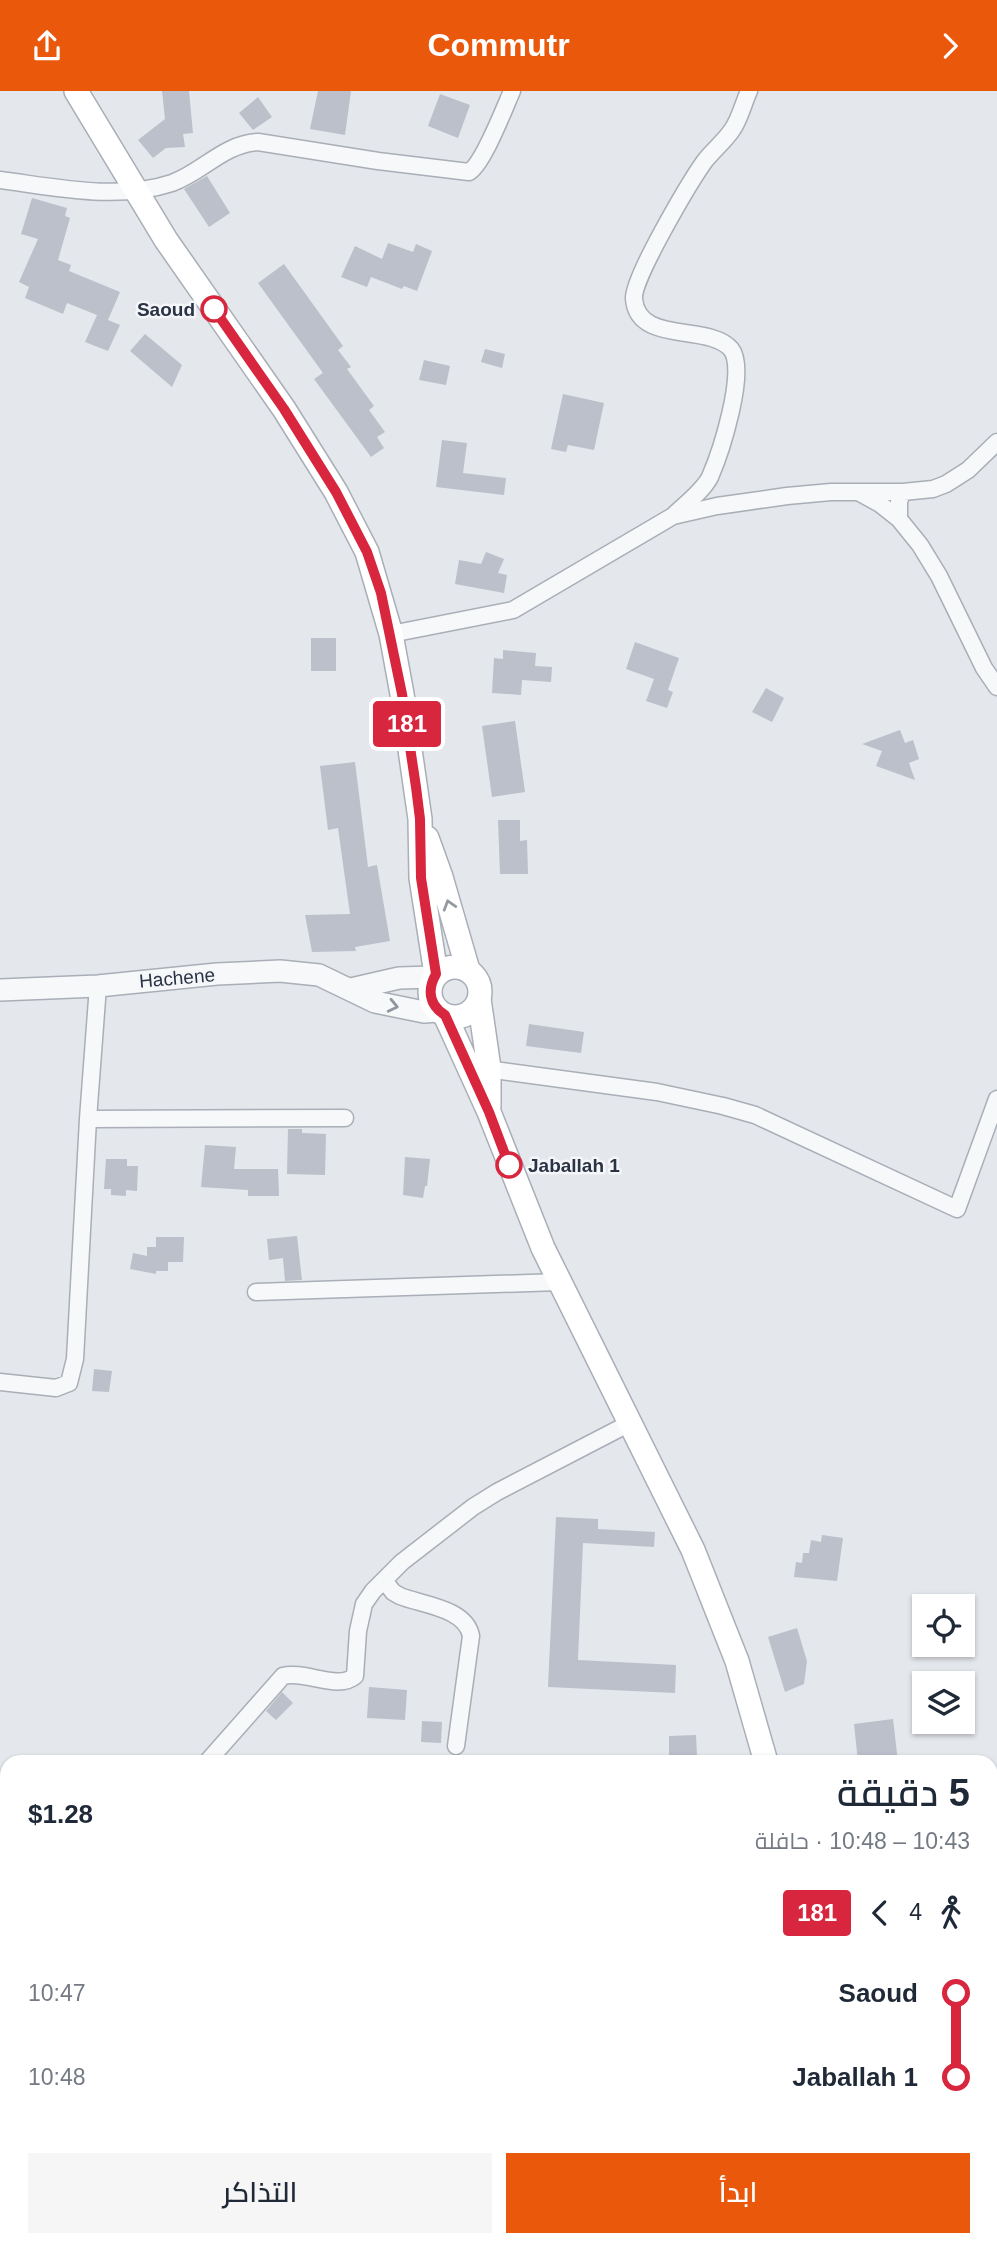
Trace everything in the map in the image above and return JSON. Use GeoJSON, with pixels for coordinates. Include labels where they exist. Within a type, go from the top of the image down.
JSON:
{"type":"FeatureCollection","features":[{"type":"Feature","properties":{"kind":"main road"},"geometry":{"type":"LineString","coordinates":[[76,91],[134,191],[284,409],[336,492],[367,552],[391,634],[420,819],[421,878],[435,976]]}},
{"type":"Feature","properties":{"kind":"main road"},"geometry":{"type":"LineString","coordinates":[[420,819],[441,877],[468,970],[478,983],[478,1067],[489,1112],[543,1248],[693,1550],[737,1661],[764,1755]]}},
{"type":"Feature","properties":{"kind":"main road"},"geometry":{"type":"LineString","coordinates":[[468,970],[446,968],[435,976],[430,986],[430,995],[478,1067]]}},
{"type":"Feature","properties":{"kind":"main road"},"geometry":{"type":"LineString","coordinates":[[442,1013],[453,1017],[469,1012],[479,999]]}},
{"type":"Feature","properties":{"kind":"street"},"geometry":{"type":"LineString","coordinates":[[0,180],[79,190],[134,191],[171,183],[191,174],[226,150],[246,142],[468,172],[474,169],[483,154],[512,91]]}},
{"type":"Feature","properties":{"kind":"street"},"geometry":{"type":"LineString","coordinates":[[391,634],[513,610],[673,516],[709,479],[735,394],[738,375],[732,351],[725,345],[697,336],[653,326],[639,316],[633,297],[640,277],[688,187],[705,161],[731,132],[749,91]]}},
{"type":"Feature","properties":{"kind":"street"},"geometry":{"type":"LineString","coordinates":[[673,516],[748,501],[831,492],[903,492],[933,489],[968,470],[997,442]]}},
{"type":"Feature","properties":{"kind":"street"},"geometry":{"type":"LineString","coordinates":[[857,492],[899,519],[920,545],[939,576],[984,668],[997,687]]}},
{"type":"Feature","properties":{"kind":"street"},"geometry":{"type":"LineString","coordinates":[[899,519],[899,501],[903,492]]}},
{"type":"Feature","properties":{"kind":"street","name":"Hachene"},"geometry":{"type":"LineString","coordinates":[[0,990],[98,986],[216,974],[280,971],[319,975],[375,1002],[442,1013]]}},
{"type":"Feature","properties":{"kind":"street"},"geometry":{"type":"LineString","coordinates":[[351,989],[400,978],[435,976]]}},
{"type":"Feature","properties":{"kind":"street"},"geometry":{"type":"LineString","coordinates":[[0,1382],[56,1388],[69,1383],[72,1375],[98,986]]}},
{"type":"Feature","properties":{"kind":"street"},"geometry":{"type":"LineString","coordinates":[[478,1067],[657,1092],[723,1105],[755,1115],[957,1209],[997,1099]]}},
{"type":"Feature","properties":{"kind":"street"},"geometry":{"type":"LineString","coordinates":[[88,1119],[345,1118]]}},
{"type":"Feature","properties":{"kind":"street"},"geometry":{"type":"LineString","coordinates":[[256,1292],[559,1282]]}},
{"type":"Feature","properties":{"kind":"street"},"geometry":{"type":"LineString","coordinates":[[213,1755],[283,1676],[292,1674],[345,1682],[355,1676],[364,1604],[402,1562],[473,1507],[497,1492],[630,1423]]}},
{"type":"Feature","properties":{"kind":"street"},"geometry":{"type":"LineString","coordinates":[[384,1580],[393,1592],[400,1596],[456,1616],[470,1627],[456,1746]]}},
{"type":"Feature","properties":{"kind":"building"},"geometry":{"type":"Polygon","coordinates":[[[162,91],[189,91],[193,133],[183,134],[185,147],[166,148],[153,158],[138,140],[165,119],[162,91]]]}},
{"type":"Feature","properties":{"kind":"building"},"geometry":{"type":"Polygon","coordinates":[[[318,91],[351,91],[345,135],[310,129],[318,91]]]}},
{"type":"Feature","properties":{"kind":"building"},"geometry":{"type":"Polygon","coordinates":[[[440,94],[470,105],[458,138],[428,126],[440,94]]]}},
{"type":"Feature","properties":{"kind":"building"},"geometry":{"type":"Polygon","coordinates":[[[258,97],[272,117],[253,130],[239,113],[258,97]]]}},
{"type":"Feature","properties":{"kind":"building"},"geometry":{"type":"Polygon","coordinates":[[[207,176],[230,213],[209,227],[184,189],[207,176]]]}},
{"type":"Feature","properties":{"kind":"building"},"geometry":{"type":"Polygon","coordinates":[[[32,198],[67,208],[65,216],[70,218],[58,260],[71,265],[69,271],[120,292],[108,320],[120,325],[108,351],[85,342],[97,315],[67,303],[63,314],[25,298],[29,287],[19,282],[38,239],[21,234],[32,198]]]}},
{"type":"Feature","properties":{"kind":"building"},"geometry":{"type":"Polygon","coordinates":[[[388,243],[413,252],[416,244],[432,251],[417,291],[404,286],[402,289],[371,277],[367,287],[341,277],[355,246],[382,259],[388,243]]]}},
{"type":"Feature","properties":{"kind":"building"},"geometry":{"type":"Polygon","coordinates":[[[284,264],[343,346],[338,350],[351,367],[347,369],[374,406],[369,410],[385,432],[377,437],[384,448],[371,457],[314,379],[323,373],[258,283],[284,264]]]}},
{"type":"Feature","properties":{"kind":"building"},"geometry":{"type":"Polygon","coordinates":[[[145,334],[182,365],[172,387],[130,351],[145,334]]]}},
{"type":"Feature","properties":{"kind":"building"},"geometry":{"type":"Polygon","coordinates":[[[485,349],[505,354],[502,368],[481,362],[485,349]]]}},
{"type":"Feature","properties":{"kind":"building"},"geometry":{"type":"Polygon","coordinates":[[[424,360],[450,366],[446,385],[419,380],[424,360]]]}},
{"type":"Feature","properties":{"kind":"building"},"geometry":{"type":"Polygon","coordinates":[[[563,394],[604,403],[594,450],[568,445],[566,452],[551,449],[563,394]]]}},
{"type":"Feature","properties":{"kind":"building"},"geometry":{"type":"Polygon","coordinates":[[[442,440],[467,443],[463,473],[506,478],[504,495],[436,487],[442,440]]]}},
{"type":"Feature","properties":{"kind":"building"},"geometry":{"type":"Polygon","coordinates":[[[486,552],[504,559],[498,573],[507,575],[504,593],[455,584],[459,560],[481,564],[486,552]]]}},
{"type":"Feature","properties":{"kind":"building"},"geometry":{"type":"Polygon","coordinates":[[[311,638],[336,638],[336,671],[311,671],[311,638]]]}},
{"type":"Feature","properties":{"kind":"building"},"geometry":{"type":"Polygon","coordinates":[[[635,642],[679,658],[668,690],[673,692],[667,708],[646,701],[654,679],[626,669],[635,642]]]}},
{"type":"Feature","properties":{"kind":"building"},"geometry":{"type":"Polygon","coordinates":[[[503,650],[536,653],[535,666],[552,667],[551,682],[522,680],[521,695],[492,693],[494,658],[503,659],[503,650]]]}},
{"type":"Feature","properties":{"kind":"building"},"geometry":{"type":"Polygon","coordinates":[[[766,688],[784,698],[772,722],[752,712],[766,688]]]}},
{"type":"Feature","properties":{"kind":"building"},"geometry":{"type":"Polygon","coordinates":[[[515,721],[525,792],[492,797],[482,726],[515,721]]]}},
{"type":"Feature","properties":{"kind":"building"},"geometry":{"type":"Polygon","coordinates":[[[900,730],[905,743],[913,740],[919,759],[909,763],[915,780],[876,766],[882,751],[862,744],[900,730]]]}},
{"type":"Feature","properties":{"kind":"building"},"geometry":{"type":"Polygon","coordinates":[[[355,762],[368,867],[377,865],[390,941],[355,947],[356,951],[312,952],[305,915],[350,914],[338,828],[328,830],[320,766],[355,762]]]}},
{"type":"Feature","properties":{"kind":"building"},"geometry":{"type":"Polygon","coordinates":[[[498,820],[520,820],[520,841],[527,840],[528,874],[500,874],[498,820]]]}},
{"type":"Feature","properties":{"kind":"building"},"geometry":{"type":"Polygon","coordinates":[[[529,1024],[584,1032],[581,1053],[526,1046],[529,1024]]]}},
{"type":"Feature","properties":{"kind":"building"},"geometry":{"type":"Polygon","coordinates":[[[288,1129],[302,1129],[302,1133],[326,1134],[325,1175],[287,1174],[288,1129]]]}},
{"type":"Feature","properties":{"kind":"building"},"geometry":{"type":"Polygon","coordinates":[[[205,1145],[236,1147],[234,1169],[278,1169],[279,1196],[248,1196],[248,1190],[201,1187],[205,1145]]]}},
{"type":"Feature","properties":{"kind":"building"},"geometry":{"type":"Polygon","coordinates":[[[405,1157],[430,1159],[423,1198],[403,1195],[405,1157]]]}},
{"type":"Feature","properties":{"kind":"building"},"geometry":{"type":"Polygon","coordinates":[[[106,1159],[127,1159],[127,1166],[138,1166],[137,1191],[126,1190],[126,1196],[111,1195],[111,1189],[104,1189],[106,1159]]]}},
{"type":"Feature","properties":{"kind":"building"},"geometry":{"type":"Polygon","coordinates":[[[297,1236],[302,1280],[285,1281],[283,1258],[269,1260],[267,1239],[297,1236]]]}},
{"type":"Feature","properties":{"kind":"building"},"geometry":{"type":"Polygon","coordinates":[[[156,1237],[184,1237],[183,1262],[168,1262],[168,1271],[156,1271],[156,1274],[130,1269],[133,1253],[147,1256],[147,1247],[156,1247],[156,1237]]]}},
{"type":"Feature","properties":{"kind":"building"},"geometry":{"type":"Polygon","coordinates":[[[94,1369],[112,1371],[109,1392],[92,1391],[94,1369]]]}},
{"type":"Feature","properties":{"kind":"building"},"geometry":{"type":"Polygon","coordinates":[[[556,1517],[598,1519],[598,1529],[655,1532],[654,1547],[583,1543],[578,1660],[676,1665],[675,1693],[548,1687],[556,1517]]]}},
{"type":"Feature","properties":{"kind":"building"},"geometry":{"type":"Polygon","coordinates":[[[822,1535],[843,1538],[837,1581],[794,1577],[796,1562],[802,1563],[803,1553],[809,1553],[811,1540],[821,1542],[822,1535]]]}},
{"type":"Feature","properties":{"kind":"building"},"geometry":{"type":"Polygon","coordinates":[[[797,1628],[807,1661],[804,1684],[785,1692],[768,1637],[797,1628]]]}},
{"type":"Feature","properties":{"kind":"building"},"geometry":{"type":"Polygon","coordinates":[[[369,1687],[407,1690],[405,1720],[367,1718],[369,1687]]]}},
{"type":"Feature","properties":{"kind":"building"},"geometry":{"type":"Polygon","coordinates":[[[282,1692],[293,1703],[276,1720],[266,1711],[282,1692]]]}},
{"type":"Feature","properties":{"kind":"building"},"geometry":{"type":"Polygon","coordinates":[[[893,1719],[897,1755],[857,1755],[854,1724],[893,1719]]]}},
{"type":"Feature","properties":{"kind":"building"},"geometry":{"type":"Polygon","coordinates":[[[422,1721],[442,1722],[441,1743],[421,1742],[422,1721]]]}},
{"type":"Feature","properties":{"kind":"building"},"geometry":{"type":"Polygon","coordinates":[[[696,1735],[697,1755],[669,1755],[669,1736],[696,1735]]]}},
{"type":"Feature","properties":{"kind":"bus line","name":"181"},"geometry":{"type":"LineString","coordinates":[[214,309],[284,409],[336,492],[367,552],[391,634],[416,787],[420,819],[421,878],[436,974],[430,986],[430,995],[438,1011],[445,1015],[489,1112],[509,1165]]}},
{"type":"Feature","properties":{"kind":"place","name":"Saoud"},"geometry":{"type":"Point","coordinates":[214,309]}},
{"type":"Feature","properties":{"kind":"place","name":"Jaballah 1"},"geometry":{"type":"Point","coordinates":[509,1165]}}]}
